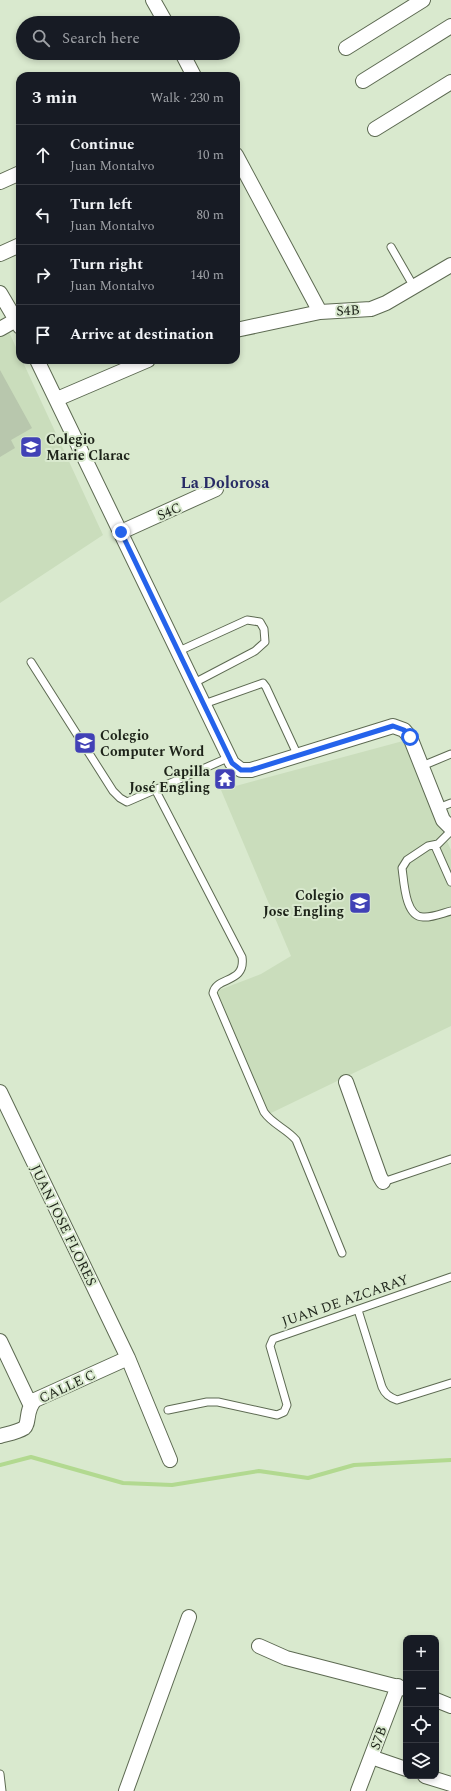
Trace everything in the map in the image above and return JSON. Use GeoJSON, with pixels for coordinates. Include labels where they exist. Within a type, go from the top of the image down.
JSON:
{"type":"FeatureCollection","features":[{"type":"Feature","properties":{"kind":"street"},"geometry":{"type":"LineString","coordinates":[[153,0],[162,16]]}},
{"type":"Feature","properties":{"kind":"street"},"geometry":{"type":"LineString","coordinates":[[346,48],[423,0]]}},
{"type":"Feature","properties":{"kind":"street"},"geometry":{"type":"LineString","coordinates":[[363,81],[451,26]]}},
{"type":"Feature","properties":{"kind":"street"},"geometry":{"type":"LineString","coordinates":[[186,60],[192,72]]}},
{"type":"Feature","properties":{"kind":"street"},"geometry":{"type":"LineString","coordinates":[[374,129],[451,82]]}},
{"type":"Feature","properties":{"kind":"street"},"geometry":{"type":"LineString","coordinates":[[240,162],[320,312]]}},
{"type":"Feature","properties":{"kind":"street"},"geometry":{"type":"LineString","coordinates":[[0,182],[16,175]]}},
{"type":"Feature","properties":{"kind":"street"},"geometry":{"type":"LineString","coordinates":[[0,254],[16,247]]}},
{"type":"Feature","properties":{"kind":"street","name":"S4B"},"geometry":{"type":"LineString","coordinates":[[240,329],[320,312],[371,309],[386,303],[451,266]]}},
{"type":"Feature","properties":{"kind":"street"},"geometry":{"type":"LineString","coordinates":[[0,293],[16,321]]}},
{"type":"Feature","properties":{"kind":"street"},"geometry":{"type":"LineString","coordinates":[[0,329],[16,325]]}},
{"type":"Feature","properties":{"kind":"street"},"geometry":{"type":"LineString","coordinates":[[39,364],[232,763],[241,770],[251,770],[393,726],[404,730],[410,737],[422,766],[445,806],[443,820],[451,828]]}},
{"type":"Feature","properties":{"kind":"street"},"geometry":{"type":"LineString","coordinates":[[57,399],[139,364]]}},
{"type":"Feature","properties":{"kind":"street","name":"S4C"},"geometry":{"type":"LineString","coordinates":[[121,532],[216,489]]}},
{"type":"Feature","properties":{"kind":"street"},"geometry":{"type":"LineString","coordinates":[[346,1082],[380,1178],[383,1182]]}},
{"type":"Feature","properties":{"kind":"street","name":"JUAN JOSE FLORES"},"geometry":{"type":"LineString","coordinates":[[0,1092],[128,1358],[170,1460]]}},
{"type":"Feature","properties":{"kind":"street"},"geometry":{"type":"LineString","coordinates":[[0,1341],[30,1404]]}},
{"type":"Feature","properties":{"kind":"street","name":"CALLE C"},"geometry":{"type":"LineString","coordinates":[[0,1436],[24,1428],[27,1423],[28,1409],[30,1404],[35,1400],[128,1358]]}},
{"type":"Feature","properties":{"kind":"street"},"geometry":{"type":"LineString","coordinates":[[126,1791],[190,1617]]}},
{"type":"Feature","properties":{"kind":"street"},"geometry":{"type":"LineString","coordinates":[[259,1646],[286,1658],[402,1688]]}},
{"type":"Feature","properties":{"kind":"street","name":"S7B"},"geometry":{"type":"LineString","coordinates":[[358,1791],[371,1757],[402,1688]]}},
{"type":"Feature","properties":{"kind":"street"},"geometry":{"type":"LineString","coordinates":[[439,1701],[451,1706]]}},
{"type":"Feature","properties":{"kind":"street"},"geometry":{"type":"LineString","coordinates":[[371,1757],[403,1768]]}},
{"type":"Feature","properties":{"kind":"street"},"geometry":{"type":"LineString","coordinates":[[435,1779],[451,1784]]}},
{"type":"Feature","properties":{"kind":"lane"},"geometry":{"type":"LineString","coordinates":[[391,247],[414,287]]}},
{"type":"Feature","properties":{"kind":"lane"},"geometry":{"type":"LineString","coordinates":[[179,651],[247,620],[260,622],[264,629],[265,642],[255,651],[194,683]]}},
{"type":"Feature","properties":{"kind":"lane"},"geometry":{"type":"LineString","coordinates":[[30,662],[113,791],[127,802],[156,791],[230,757]]}},
{"type":"Feature","properties":{"kind":"lane"},"geometry":{"type":"LineString","coordinates":[[204,704],[263,683],[298,756]]}},
{"type":"Feature","properties":{"kind":"lane"},"geometry":{"type":"LineString","coordinates":[[422,766],[451,754]]}},
{"type":"Feature","properties":{"kind":"lane"},"geometry":{"type":"LineString","coordinates":[[156,791],[242,957],[243,963],[237,976],[214,988],[213,993],[215,999],[264,1112],[267,1117],[287,1131],[296,1140],[342,1253]]}},
{"type":"Feature","properties":{"kind":"lane"},"geometry":{"type":"LineString","coordinates":[[451,832],[435,846],[428,846],[407,860],[402,868],[408,906],[416,915],[422,918],[451,911]]}},
{"type":"Feature","properties":{"kind":"lane"},"geometry":{"type":"LineString","coordinates":[[435,846],[451,882]]}},
{"type":"Feature","properties":{"kind":"lane"},"geometry":{"type":"LineString","coordinates":[[383,1182],[451,1158]]}},
{"type":"Feature","properties":{"kind":"lane","name":"JUAN DE AZCARAY"},"geometry":{"type":"LineString","coordinates":[[168,1410],[207,1402],[218,1402],[277,1414],[284,1412],[287,1405],[270,1346],[273,1339],[451,1276]]}},
{"type":"Feature","properties":{"kind":"lane"},"geometry":{"type":"LineString","coordinates":[[358,1310],[382,1387],[384,1392],[391,1398],[397,1400],[451,1383]]}},
{"type":"Feature","properties":{"kind":"lane"},"geometry":{"type":"LineString","coordinates":[[0,1774],[2,1791]]}},
{"type":"Feature","properties":{"kind":"shaded area","name":"Colegio Marie Clarac"},"geometry":{"type":"Polygon","coordinates":[[[9,332],[16,347],[16,364],[24,364],[103,535],[0,603],[0,337],[9,332]]]}},
{"type":"Feature","properties":{"kind":"shaded area","name":"Colegio Jose Engling"},"geometry":{"type":"Polygon","coordinates":[[[403,741],[451,850],[451,1026],[269,1114],[214,992],[261,974],[291,956],[221,790],[403,741]]]}},
{"type":"Feature","properties":{"kind":"building"},"geometry":{"type":"Polygon","coordinates":[[[0,370],[32,428],[11,440],[15,448],[0,457],[0,370]]]}},
{"type":"Feature","properties":{"kind":"waterway"},"geometry":{"type":"LineString","coordinates":[[0,1465],[31,1457],[123,1483],[172,1485],[259,1471],[308,1478],[354,1465],[451,1460]]}},
{"type":"Feature","properties":{"kind":"place","name":"Colegio Marie Clarac"},"geometry":{"type":"Point","coordinates":[31,447]}},
{"type":"Feature","properties":{"kind":"place","name":"Colegio Computer Word"},"geometry":{"type":"Point","coordinates":[85,743]}},
{"type":"Feature","properties":{"kind":"place","name":"Capilla José Engling"},"geometry":{"type":"Point","coordinates":[225,779]}},
{"type":"Feature","properties":{"kind":"place","name":"Colegio Jose Engling"},"geometry":{"type":"Point","coordinates":[360,903]}},
{"type":"Feature","properties":{"kind":"district","name":"La Dolorosa"},"geometry":{"type":"Point","coordinates":[225,482]}},
{"type":"Feature","properties":{"kind":"route"},"geometry":{"type":"LineString","coordinates":[[121,532],[232,763],[241,770],[251,770],[393,726],[404,730],[410,737]]}}]}
